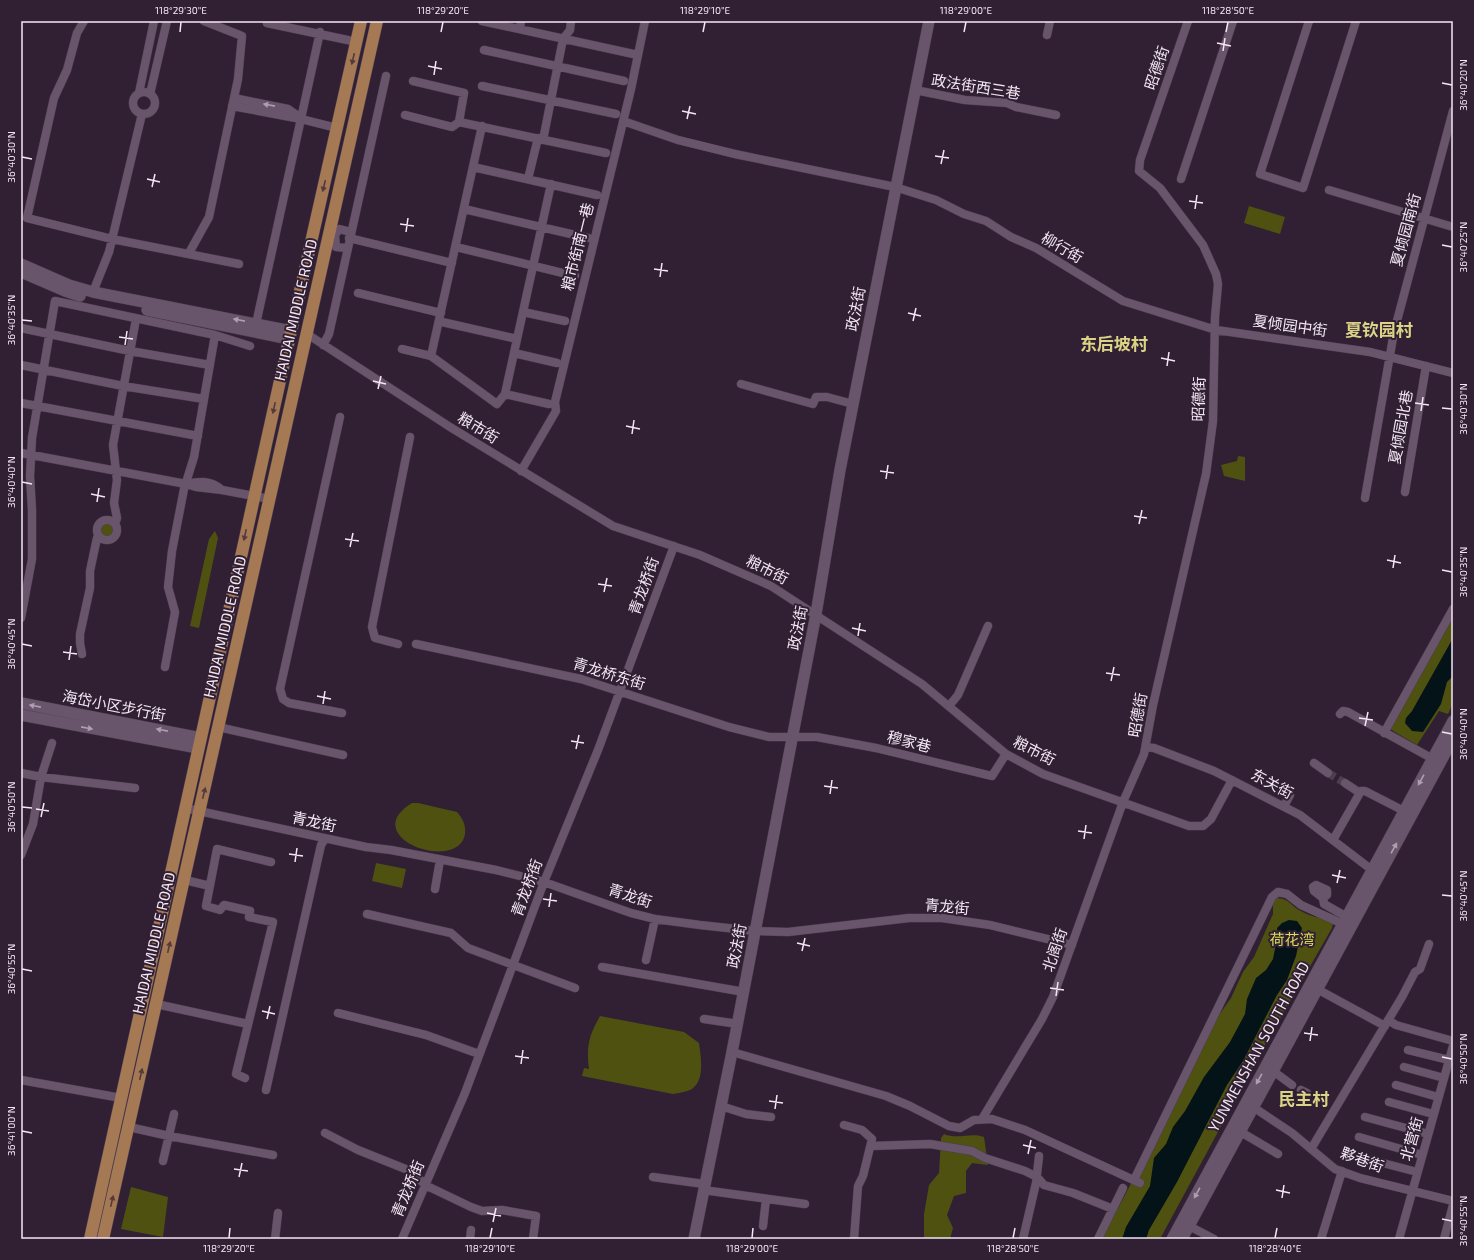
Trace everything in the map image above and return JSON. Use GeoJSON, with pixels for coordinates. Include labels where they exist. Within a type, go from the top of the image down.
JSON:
{"type":"FeatureCollection","features":[{"type":"Feature","properties":{"kind":"main road","name":"HAIDAI MIDDLE ROAD"},"geometry":{"type":"LineString","coordinates":[[90,1239],[199,743],[361,21]]}},
{"type":"Feature","properties":{"kind":"main road","name":"HAIDAI MIDDLE ROAD"},"geometry":{"type":"LineString","coordinates":[[103,1239],[185,880],[306,334],[332,234],[377,21]]}},
{"type":"Feature","properties":{"kind":"street"},"geometry":{"type":"LineString","coordinates":[[84,21],[77,33],[67,70],[54,98],[27,218],[112,239],[239,264]]}},
{"type":"Feature","properties":{"kind":"street"},"geometry":{"type":"LineString","coordinates":[[154,21],[139,93],[134,98],[133,105],[136,111],[142,114],[149,113],[154,108],[154,100],[150,94],[167,21]]}},
{"type":"Feature","properties":{"kind":"street"},"geometry":{"type":"LineString","coordinates":[[189,253],[209,217],[233,102],[242,46],[242,36],[204,21]]}},
{"type":"Feature","properties":{"kind":"street"},"geometry":{"type":"LineString","coordinates":[[482,21],[520,25],[563,39],[638,55]]}},
{"type":"Feature","properties":{"kind":"street"},"geometry":{"type":"LineString","coordinates":[[528,179],[550,101],[563,39],[570,30],[571,21]]}},
{"type":"Feature","properties":{"kind":"street","name":"粮市街南一巷"},"geometry":{"type":"LineString","coordinates":[[521,471],[556,411],[555,402],[623,121],[645,21]]}},
{"type":"Feature","properties":{"kind":"street","name":"政法街"},"geometry":{"type":"LineString","coordinates":[[694,1239],[738,1024],[816,614],[853,404],[929,21]]}},
{"type":"Feature","properties":{"kind":"street"},"geometry":{"type":"LineString","coordinates":[[1047,36],[1050,21]]}},
{"type":"Feature","properties":{"kind":"street","name":"昭德街"},"geometry":{"type":"LineString","coordinates":[[1123,802],[1146,747],[1152,705],[1206,474],[1213,421],[1216,330],[1215,317],[1218,284],[1211,260],[1203,245],[1160,188],[1139,171],[1140,160],[1188,21]]}},
{"type":"Feature","properties":{"kind":"street"},"geometry":{"type":"LineString","coordinates":[[1181,179],[1233,21]]}},
{"type":"Feature","properties":{"kind":"street"},"geometry":{"type":"LineString","coordinates":[[1309,21],[1260,174],[1303,188],[1356,21]]}},
{"type":"Feature","properties":{"kind":"street"},"geometry":{"type":"LineString","coordinates":[[267,22],[357,42]]}},
{"type":"Feature","properties":{"kind":"street"},"geometry":{"type":"LineString","coordinates":[[256,324],[320,32]]}},
{"type":"Feature","properties":{"kind":"street"},"geometry":{"type":"LineString","coordinates":[[484,50],[624,81]]}},
{"type":"Feature","properties":{"kind":"street"},"geometry":{"type":"LineString","coordinates":[[323,345],[329,334],[386,76]]}},
{"type":"Feature","properties":{"kind":"street"},"geometry":{"type":"LineString","coordinates":[[413,81],[464,93],[460,122]]}},
{"type":"Feature","properties":{"kind":"street"},"geometry":{"type":"LineString","coordinates":[[482,86],[616,114]]}},
{"type":"Feature","properties":{"kind":"street","name":"政法街西三巷"},"geometry":{"type":"LineString","coordinates":[[915,90],[965,100],[1007,103],[1016,107],[1056,115]]}},
{"type":"Feature","properties":{"kind":"street"},"geometry":{"type":"LineString","coordinates":[[139,93],[150,94]]}},
{"type":"Feature","properties":{"kind":"street"},"geometry":{"type":"LineString","coordinates":[[233,102],[337,128]]}},
{"type":"Feature","properties":{"kind":"street","name":"夏倾园南街"},"geometry":{"type":"LineString","coordinates":[[1365,498],[1401,305],[1453,111]]}},
{"type":"Feature","properties":{"kind":"street"},"geometry":{"type":"LineString","coordinates":[[93,292],[109,252],[142,114]]}},
{"type":"Feature","properties":{"kind":"street"},"geometry":{"type":"LineString","coordinates":[[405,115],[452,127],[460,122],[482,126],[606,153]]}},
{"type":"Feature","properties":{"kind":"street","name":"柳行街"},"geometry":{"type":"LineString","coordinates":[[623,121],[678,140],[736,154],[895,187],[936,200],[964,214],[986,221],[1011,237],[1036,248],[1123,301],[1216,330]]}},
{"type":"Feature","properties":{"kind":"street"},"geometry":{"type":"LineString","coordinates":[[431,356],[482,126]]}},
{"type":"Feature","properties":{"kind":"street"},"geometry":{"type":"LineString","coordinates":[[473,167],[597,195]]}},
{"type":"Feature","properties":{"kind":"street"},"geometry":{"type":"LineString","coordinates":[[402,349],[431,356],[497,404],[505,394],[551,184]]}},
{"type":"Feature","properties":{"kind":"street"},"geometry":{"type":"LineString","coordinates":[[1329,190],[1453,227]]}},
{"type":"Feature","properties":{"kind":"street"},"geometry":{"type":"LineString","coordinates":[[464,209],[588,238]]}},
{"type":"Feature","properties":{"kind":"street"},"geometry":{"type":"LineString","coordinates":[[347,248],[336,247],[332,234],[339,230],[350,235],[452,263]]}},
{"type":"Feature","properties":{"kind":"street"},"geometry":{"type":"LineString","coordinates":[[456,247],[575,276]]}},
{"type":"Feature","properties":{"kind":"street"},"geometry":{"type":"LineString","coordinates":[[21,264],[69,284],[93,292],[256,324],[290,335]]}},
{"type":"Feature","properties":{"kind":"street"},"geometry":{"type":"LineString","coordinates":[[21,272],[65,291],[88,298],[290,335]]}},
{"type":"Feature","properties":{"kind":"street"},"geometry":{"type":"LineString","coordinates":[[358,293],[441,313]]}},
{"type":"Feature","properties":{"kind":"street"},"geometry":{"type":"LineString","coordinates":[[21,618],[32,559],[31,455],[55,301],[215,335],[250,346]]}},
{"type":"Feature","properties":{"kind":"street"},"geometry":{"type":"LineString","coordinates":[[523,312],[565,321]]}},
{"type":"Feature","properties":{"kind":"street"},"geometry":{"type":"LineString","coordinates":[[99,536],[104,540],[114,538],[117,529],[115,524],[117,518],[114,503],[117,480],[113,445],[136,319]]}},
{"type":"Feature","properties":{"kind":"street"},"geometry":{"type":"LineString","coordinates":[[442,322],[517,339]]}},
{"type":"Feature","properties":{"kind":"street"},"geometry":{"type":"LineString","coordinates":[[21,328],[210,366]]}},
{"type":"Feature","properties":{"kind":"street","name":"夏倾园中街"},"geometry":{"type":"LineString","coordinates":[[1216,330],[1348,348],[1391,357],[1453,373]]}},
{"type":"Feature","properties":{"kind":"street","name":"粮市街"},"geometry":{"type":"LineString","coordinates":[[306,334],[450,427],[613,526],[726,565],[771,586],[922,684],[1006,754],[1044,774],[1189,826],[1203,826],[1211,819],[1232,780]]}},
{"type":"Feature","properties":{"kind":"street"},"geometry":{"type":"LineString","coordinates":[[165,667],[175,612],[169,591],[169,574],[172,551],[198,436],[215,335]]}},
{"type":"Feature","properties":{"kind":"street"},"geometry":{"type":"LineString","coordinates":[[514,353],[558,363]]}},
{"type":"Feature","properties":{"kind":"street"},"geometry":{"type":"LineString","coordinates":[[21,365],[45,368],[123,386],[204,399]]}},
{"type":"Feature","properties":{"kind":"street","name":"夏倾园北巷"},"geometry":{"type":"LineString","coordinates":[[1405,492],[1426,366]]}},
{"type":"Feature","properties":{"kind":"street"},"geometry":{"type":"LineString","coordinates":[[741,384],[813,404],[816,397],[827,397],[853,404]]}},
{"type":"Feature","properties":{"kind":"street"},"geometry":{"type":"LineString","coordinates":[[505,394],[548,404]]}},
{"type":"Feature","properties":{"kind":"street"},"geometry":{"type":"LineString","coordinates":[[21,403],[198,436]]}},
{"type":"Feature","properties":{"kind":"street"},"geometry":{"type":"LineString","coordinates":[[340,417],[280,689],[283,699],[289,703],[342,713]]}},
{"type":"Feature","properties":{"kind":"street"},"geometry":{"type":"LineString","coordinates":[[398,644],[375,638],[372,627],[410,437]]}},
{"type":"Feature","properties":{"kind":"street"},"geometry":{"type":"LineString","coordinates":[[21,453],[186,484],[199,481],[208,482],[216,484],[222,490],[270,499]]}},
{"type":"Feature","properties":{"kind":"street"},"geometry":{"type":"LineString","coordinates":[[82,654],[80,634],[90,588],[90,571],[97,538],[99,536],[98,530],[101,523],[110,521],[115,524]]}},
{"type":"Feature","properties":{"kind":"street","name":"青龙桥街"},"geometry":{"type":"LineString","coordinates":[[402,1239],[479,1054],[544,882],[620,691],[674,546]]}},
{"type":"Feature","properties":{"kind":"street"},"geometry":{"type":"LineString","coordinates":[[1384,732],[1453,610]]}},
{"type":"Feature","properties":{"kind":"street"},"geometry":{"type":"LineString","coordinates":[[949,706],[958,695],[988,626]]}},
{"type":"Feature","properties":{"kind":"street","name":"青龙桥东街"},"geometry":{"type":"LineString","coordinates":[[416,644],[553,672],[620,691],[683,714],[769,737],[793,737]]}},
{"type":"Feature","properties":{"kind":"street","name":"海岱小区步行街"},"geometry":{"type":"LineString","coordinates":[[21,703],[199,743]]}},
{"type":"Feature","properties":{"kind":"street"},"geometry":{"type":"LineString","coordinates":[[1340,714],[1343,711],[1348,712],[1433,759]]}},
{"type":"Feature","properties":{"kind":"street","name":"海岱小区步行街"},"geometry":{"type":"LineString","coordinates":[[21,715],[199,743]]}},
{"type":"Feature","properties":{"kind":"street","name":"YUNMENSHAN SOUTH ROAD"},"geometry":{"type":"LineString","coordinates":[[1172,1239],[1185,1223],[1273,1072],[1448,742],[1453,721]]}},
{"type":"Feature","properties":{"kind":"street"},"geometry":{"type":"LineString","coordinates":[[218,727],[343,755]]}},
{"type":"Feature","properties":{"kind":"street","name":"穆家巷"},"geometry":{"type":"LineString","coordinates":[[793,737],[817,737],[876,748],[992,776],[1006,754]]}},
{"type":"Feature","properties":{"kind":"street","name":"YUNMENSHAN SOUTH ROAD"},"geometry":{"type":"LineString","coordinates":[[1182,1239],[1185,1223],[1345,920],[1433,759],[1448,742]]}},
{"type":"Feature","properties":{"kind":"street"},"geometry":{"type":"LineString","coordinates":[[21,855],[33,824],[41,777],[52,744]]}},
{"type":"Feature","properties":{"kind":"street","name":"东关街"},"geometry":{"type":"LineString","coordinates":[[1146,747],[1154,748],[1232,780],[1284,806],[1300,815],[1372,870]]}},
{"type":"Feature","properties":{"kind":"street"},"geometry":{"type":"LineString","coordinates":[[1314,763],[1328,774]]}},
{"type":"Feature","properties":{"kind":"street"},"geometry":{"type":"LineString","coordinates":[[21,773],[41,777],[135,788]]}},
{"type":"Feature","properties":{"kind":"street"},"geometry":{"type":"LineString","coordinates":[[1345,783],[1360,793]]}},
{"type":"Feature","properties":{"kind":"street"},"geometry":{"type":"LineString","coordinates":[[1334,840],[1360,793],[1365,791],[1404,811]]}},
{"type":"Feature","properties":{"kind":"street"},"geometry":{"type":"LineString","coordinates":[[1284,806],[1290,795]]}},
{"type":"Feature","properties":{"kind":"street","name":"北阁街"},"geometry":{"type":"LineString","coordinates":[[982,1119],[1042,1019],[1059,983],[1123,802]]}},
{"type":"Feature","properties":{"kind":"street","name":"青龙街"},"geometry":{"type":"LineString","coordinates":[[185,808],[325,839],[496,870],[544,882],[594,898],[617,909],[655,919],[755,931],[788,932],[909,918],[942,918],[990,926],[1072,945]]}},
{"type":"Feature","properties":{"kind":"street"},"geometry":{"type":"LineString","coordinates":[[266,1090],[321,845],[325,839]]}},
{"type":"Feature","properties":{"kind":"street"},"geometry":{"type":"LineString","coordinates":[[245,1078],[236,1074],[273,922],[249,917],[250,911],[224,905],[220,910],[206,906],[217,849],[271,862]]}},
{"type":"Feature","properties":{"kind":"street"},"geometry":{"type":"LineString","coordinates":[[434,889],[440,860]]}},
{"type":"Feature","properties":{"kind":"street"},"geometry":{"type":"LineString","coordinates":[[185,880],[210,886]]}},
{"type":"Feature","properties":{"kind":"street"},"geometry":{"type":"LineString","coordinates":[[732,1052],[886,1096],[910,1106],[949,1126],[960,1128],[974,1120],[992,1119],[1024,1130],[1137,1182],[1272,896],[1278,892],[1287,894],[1301,905],[1345,920]]}},
{"type":"Feature","properties":{"kind":"street"},"geometry":{"type":"LineString","coordinates":[[1323,898],[1324,904],[1345,920]]}},
{"type":"Feature","properties":{"kind":"street"},"geometry":{"type":"LineString","coordinates":[[367,914],[451,933],[468,948],[575,988]]}},
{"type":"Feature","properties":{"kind":"street"},"geometry":{"type":"LineString","coordinates":[[646,960],[655,919]]}},
{"type":"Feature","properties":{"kind":"street"},"geometry":{"type":"LineString","coordinates":[[1311,1149],[1415,972],[1420,969],[1429,944]]}},
{"type":"Feature","properties":{"kind":"street"},"geometry":{"type":"LineString","coordinates":[[602,967],[744,992]]}},
{"type":"Feature","properties":{"kind":"street"},"geometry":{"type":"LineString","coordinates":[[1317,989],[1386,1023],[1453,1041]]}},
{"type":"Feature","properties":{"kind":"street"},"geometry":{"type":"LineString","coordinates":[[156,1004],[248,1024]]}},
{"type":"Feature","properties":{"kind":"street"},"geometry":{"type":"LineString","coordinates":[[338,1013],[426,1035],[479,1054]]}},
{"type":"Feature","properties":{"kind":"street"},"geometry":{"type":"LineString","coordinates":[[704,1019],[738,1024]]}},
{"type":"Feature","properties":{"kind":"street","name":"北营街"},"geometry":{"type":"LineString","coordinates":[[1399,1239],[1453,1046]]}},
{"type":"Feature","properties":{"kind":"street"},"geometry":{"type":"LineString","coordinates":[[1408,1050],[1449,1060]]}},
{"type":"Feature","properties":{"kind":"street"},"geometry":{"type":"LineString","coordinates":[[1404,1067],[1444,1078]]}},
{"type":"Feature","properties":{"kind":"street"},"geometry":{"type":"LineString","coordinates":[[1273,1072],[1292,1085]]}},
{"type":"Feature","properties":{"kind":"street"},"geometry":{"type":"LineString","coordinates":[[21,1080],[121,1098]]}},
{"type":"Feature","properties":{"kind":"street"},"geometry":{"type":"LineString","coordinates":[[1396,1085],[1438,1097]]}},
{"type":"Feature","properties":{"kind":"street"},"geometry":{"type":"LineString","coordinates":[[1389,1102],[1434,1114]]}},
{"type":"Feature","properties":{"kind":"street"},"geometry":{"type":"LineString","coordinates":[[721,1106],[746,1114],[771,1117]]}},
{"type":"Feature","properties":{"kind":"street","name":"夥巷街"},"geometry":{"type":"LineString","coordinates":[[1253,1107],[1292,1133],[1335,1169],[1360,1178],[1453,1201]]}},
{"type":"Feature","properties":{"kind":"street"},"geometry":{"type":"LineString","coordinates":[[163,1161],[174,1114]]}},
{"type":"Feature","properties":{"kind":"street"},"geometry":{"type":"LineString","coordinates":[[1365,1117],[1428,1134]]}},
{"type":"Feature","properties":{"kind":"street"},"geometry":{"type":"LineString","coordinates":[[844,1125],[862,1130],[872,1139],[863,1176],[858,1186],[854,1239]]}},
{"type":"Feature","properties":{"kind":"street"},"geometry":{"type":"LineString","coordinates":[[129,1127],[273,1155]]}},
{"type":"Feature","properties":{"kind":"street"},"geometry":{"type":"LineString","coordinates":[[1239,1131],[1278,1154]]}},
{"type":"Feature","properties":{"kind":"street"},"geometry":{"type":"LineString","coordinates":[[325,1133],[358,1150],[413,1172],[425,1185],[482,1211],[502,1210],[536,1216],[533,1239]]}},
{"type":"Feature","properties":{"kind":"street"},"geometry":{"type":"LineString","coordinates":[[1359,1137],[1422,1155]]}},
{"type":"Feature","properties":{"kind":"street"},"geometry":{"type":"LineString","coordinates":[[871,1146],[930,1144],[972,1151],[985,1158],[1025,1171],[1037,1177],[1044,1185],[1073,1193],[1113,1209]]}},
{"type":"Feature","properties":{"kind":"street"},"geometry":{"type":"LineString","coordinates":[[1023,1239],[1037,1177],[1039,1156]]}},
{"type":"Feature","properties":{"kind":"street"},"geometry":{"type":"LineString","coordinates":[[1360,1157],[1417,1172]]}},
{"type":"Feature","properties":{"kind":"street"},"geometry":{"type":"LineString","coordinates":[[1321,1239],[1342,1171]]}},
{"type":"Feature","properties":{"kind":"street"},"geometry":{"type":"LineString","coordinates":[[653,1177],[766,1199],[804,1204]]}},
{"type":"Feature","properties":{"kind":"street"},"geometry":{"type":"LineString","coordinates":[[1098,1239],[1123,1188]]}},
{"type":"Feature","properties":{"kind":"street"},"geometry":{"type":"LineString","coordinates":[[763,1226],[766,1199]]}},
{"type":"Feature","properties":{"kind":"street"},"geometry":{"type":"LineString","coordinates":[[1444,1239],[1453,1205]]}},
{"type":"Feature","properties":{"kind":"street"},"geometry":{"type":"LineString","coordinates":[[275,1239],[278,1214]]}},
{"type":"Feature","properties":{"kind":"street"},"geometry":{"type":"LineString","coordinates":[[1185,1223],[1214,1239]]}},
{"type":"Feature","properties":{"kind":"street"},"geometry":{"type":"LineString","coordinates":[[470,1239],[471,1230]]}},
{"type":"Feature","properties":{"kind":"green space"},"geometry":{"type":"Polygon","coordinates":[[[1249,206],[1285,217],[1280,234],[1244,223],[1249,206]]]}},
{"type":"Feature","properties":{"kind":"green space"},"geometry":{"type":"Polygon","coordinates":[[[1238,456],[1245,457],[1245,481],[1224,476],[1221,465],[1237,461],[1238,456]]]}},
{"type":"Feature","properties":{"kind":"green space"},"geometry":{"type":"Polygon","coordinates":[[[107,523],[112,525],[114,530],[112,535],[107,537],[102,535],[100,530],[102,525],[107,523]]]}},
{"type":"Feature","properties":{"kind":"green space"},"geometry":{"type":"Polygon","coordinates":[[[215,531],[218,538],[199,628],[190,626],[209,539],[215,531]]]}},
{"type":"Feature","properties":{"kind":"green space"},"geometry":{"type":"Polygon","coordinates":[[[1453,616],[1453,703],[1448,714],[1439,711],[1417,745],[1390,729],[1453,616]]]}},
{"type":"Feature","properties":{"kind":"green space"},"geometry":{"type":"Polygon","coordinates":[[[412,803],[457,812],[464,822],[465,828],[465,834],[458,846],[446,851],[430,851],[415,846],[402,838],[396,828],[398,816],[412,803]]]}},
{"type":"Feature","properties":{"kind":"green space"},"geometry":{"type":"Polygon","coordinates":[[[376,863],[406,869],[402,888],[372,881],[376,863]]]}},
{"type":"Feature","properties":{"kind":"green space","name":"荷花湾"},"geometry":{"type":"Polygon","coordinates":[[[1276,898],[1287,901],[1297,909],[1307,914],[1329,920],[1333,923],[1332,928],[1265,1045],[1160,1239],[1102,1239],[1219,1015],[1231,998],[1243,972],[1254,957],[1273,914],[1273,903],[1276,898]]]}},
{"type":"Feature","properties":{"kind":"green space"},"geometry":{"type":"Polygon","coordinates":[[[600,1016],[684,1032],[699,1043],[701,1068],[699,1080],[696,1085],[690,1090],[673,1094],[582,1076],[584,1068],[589,1069],[589,1041],[600,1016]]]}},
{"type":"Feature","properties":{"kind":"green space"},"geometry":{"type":"Polygon","coordinates":[[[944,1134],[949,1136],[974,1135],[984,1137],[988,1165],[972,1163],[966,1171],[966,1193],[954,1196],[947,1215],[953,1228],[950,1239],[924,1239],[924,1214],[929,1185],[939,1173],[941,1138],[944,1134]]]}},
{"type":"Feature","properties":{"kind":"green space"},"geometry":{"type":"Polygon","coordinates":[[[131,1187],[168,1197],[163,1237],[121,1229],[131,1187]]]}},
{"type":"Feature","properties":{"kind":"shaded area"},"geometry":{"type":"Polygon","coordinates":[[[1453,638],[1453,676],[1447,682],[1441,704],[1423,732],[1412,731],[1405,723],[1406,718],[1412,711],[1453,638]]]}},
{"type":"Feature","properties":{"kind":"shaded area"},"geometry":{"type":"Polygon","coordinates":[[[1289,920],[1297,921],[1302,928],[1296,956],[1287,980],[1277,995],[1243,1061],[1227,1085],[1177,1182],[1149,1230],[1146,1239],[1122,1239],[1126,1227],[1150,1186],[1154,1158],[1166,1144],[1173,1127],[1185,1111],[1204,1077],[1230,1042],[1245,1014],[1247,999],[1256,978],[1266,970],[1273,959],[1278,934],[1277,928],[1282,923],[1289,920]]]}},
{"type":"Feature","properties":{"kind":"tunnel"},"geometry":{"type":"LineString","coordinates":[[1328,773],[1345,783]]}},
{"type":"Feature","properties":{"kind":"district","name":"夏钦园村"},"geometry":{"type":"Point","coordinates":[1379,330]}},
{"type":"Feature","properties":{"kind":"district","name":"东后坡村"},"geometry":{"type":"Point","coordinates":[1114,344]}},
{"type":"Feature","properties":{"kind":"district","name":"民主村"},"geometry":{"type":"Point","coordinates":[1304,1099]}}]}
